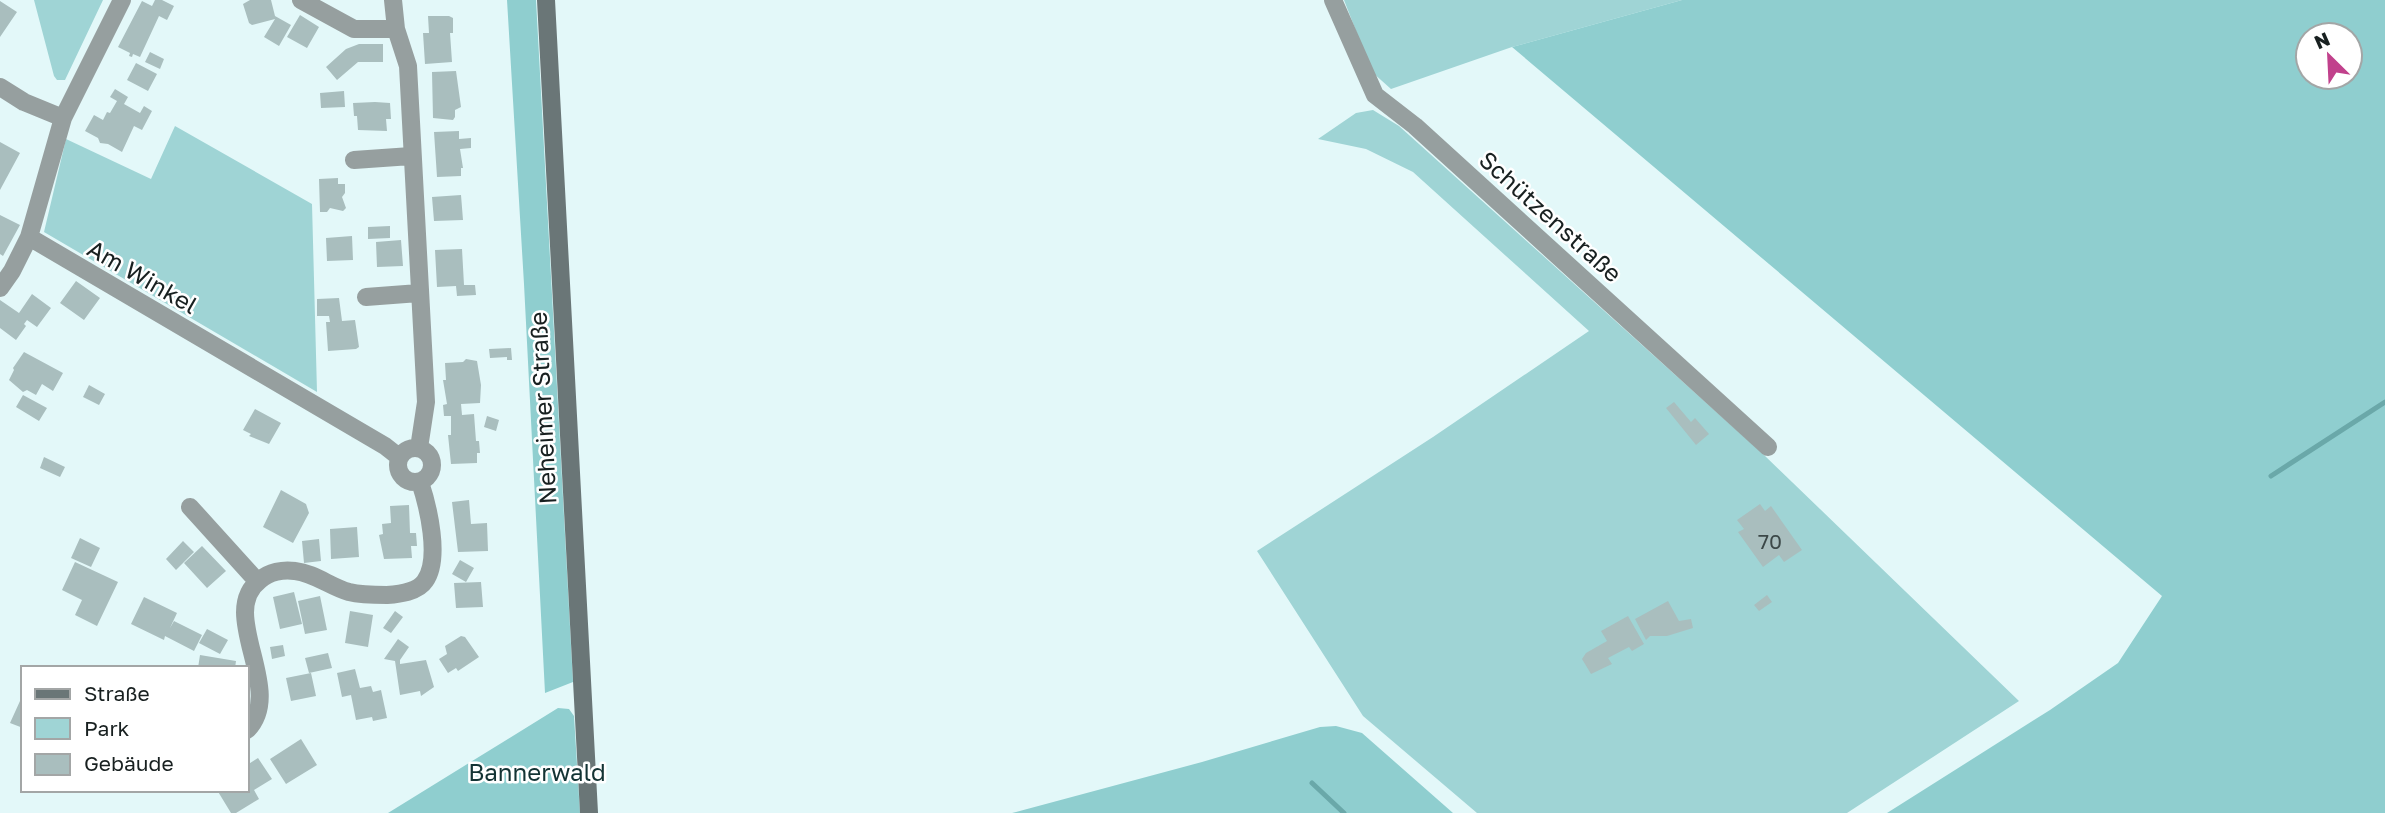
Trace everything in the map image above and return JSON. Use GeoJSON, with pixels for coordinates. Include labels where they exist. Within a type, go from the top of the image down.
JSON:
{"type":"FeatureCollection","features":[{"type":"Feature","properties":{"kind":"main road","name":"Neheimer Straße"},"geometry":{"type":"LineString","coordinates":[[546,0],[589,813]]}},
{"type":"Feature","properties":{"kind":"street"},"geometry":{"type":"LineString","coordinates":[[0,288],[29,237],[63,118],[122,0]]}},
{"type":"Feature","properties":{"kind":"street"},"geometry":{"type":"LineString","coordinates":[[301,0],[354,29],[397,29]]}},
{"type":"Feature","properties":{"kind":"street"},"geometry":{"type":"LineString","coordinates":[[393,0],[397,29],[408,66],[426,402],[419,448]]}},
{"type":"Feature","properties":{"kind":"street","name":"Schützenstraße"},"geometry":{"type":"LineString","coordinates":[[1334,0],[1375,95],[1415,126],[1768,447]]}},
{"type":"Feature","properties":{"kind":"street"},"geometry":{"type":"LineString","coordinates":[[0,87],[24,102],[63,118]]}},
{"type":"Feature","properties":{"kind":"street"},"geometry":{"type":"LineString","coordinates":[[354,160],[411,156]]}},
{"type":"Feature","properties":{"kind":"street","name":"Am Winkel"},"geometry":{"type":"LineString","coordinates":[[29,237],[385,446],[399,457]]}},
{"type":"Feature","properties":{"kind":"street"},"geometry":{"type":"LineString","coordinates":[[366,297],[419,293]]}},
{"type":"Feature","properties":{"kind":"street"},"geometry":{"type":"LineString","coordinates":[[419,448],[426,451],[432,465],[431,472],[420,482],[413,483],[401,476],[397,463],[407,449],[419,448]]}},
{"type":"Feature","properties":{"kind":"street"},"geometry":{"type":"LineString","coordinates":[[248,728],[257,714],[260,700],[260,687],[245,611],[247,599],[257,581],[267,575],[292,570],[352,593],[373,595],[411,591],[425,583],[432,558],[431,523],[420,482]]}},
{"type":"Feature","properties":{"kind":"street"},"geometry":{"type":"LineString","coordinates":[[190,507],[257,581]]}},
{"type":"Feature","properties":{"kind":"green space"},"geometry":{"type":"Polygon","coordinates":[[[34,0],[103,0],[65,80],[57,80],[54,76],[34,0]]]}},
{"type":"Feature","properties":{"kind":"green space"},"geometry":{"type":"Polygon","coordinates":[[[507,0],[536,0],[573,682],[545,693],[524,284],[507,0]]]}},
{"type":"Feature","properties":{"kind":"green space"},"geometry":{"type":"Polygon","coordinates":[[[1344,0],[1682,0],[1512,47],[1391,89],[1372,72],[1344,0]]]}},
{"type":"Feature","properties":{"kind":"green space"},"geometry":{"type":"Polygon","coordinates":[[[1682,0],[2385,0],[2385,813],[1887,813],[2050,710],[2118,663],[2162,596],[1512,47],[1682,0]]]}},
{"type":"Feature","properties":{"kind":"green space"},"geometry":{"type":"Polygon","coordinates":[[[1373,110],[1399,126],[1763,454],[2019,701],[1847,813],[1477,813],[1363,716],[1257,551],[1433,437],[1589,331],[1413,172],[1366,149],[1318,139],[1356,113],[1373,110]]]}},
{"type":"Feature","properties":{"kind":"green space"},"geometry":{"type":"Polygon","coordinates":[[[175,126],[312,204],[317,392],[44,232],[66,139],[151,179],[175,126]]]}},
{"type":"Feature","properties":{"kind":"green space","name":"Bannerwald"},"geometry":{"type":"Polygon","coordinates":[[[558,708],[569,709],[574,716],[580,813],[388,813],[558,708]]]}},
{"type":"Feature","properties":{"kind":"green space"},"geometry":{"type":"Polygon","coordinates":[[[1336,726],[1362,733],[1453,813],[1012,813],[1320,727],[1336,726]]]}},
{"type":"Feature","properties":{"kind":"building"},"geometry":{"type":"Polygon","coordinates":[[[155,0],[162,0],[174,6],[167,20],[159,16],[140,57],[133,54],[132,57],[129,56],[130,53],[118,47],[142,1],[152,6],[155,0]]]}},
{"type":"Feature","properties":{"kind":"building"},"geometry":{"type":"Polygon","coordinates":[[[250,0],[271,0],[275,16],[291,25],[279,46],[264,37],[275,19],[252,25],[249,23],[243,4],[250,0]]]}},
{"type":"Feature","properties":{"kind":"building"},"geometry":{"type":"Polygon","coordinates":[[[0,1],[17,12],[0,37],[0,1]]]}},
{"type":"Feature","properties":{"kind":"building"},"geometry":{"type":"Polygon","coordinates":[[[300,15],[319,27],[307,48],[287,37],[300,15]]]}},
{"type":"Feature","properties":{"kind":"building"},"geometry":{"type":"Polygon","coordinates":[[[428,16],[453,18],[453,33],[450,33],[452,62],[425,64],[423,33],[429,33],[428,16]]]}},
{"type":"Feature","properties":{"kind":"building"},"geometry":{"type":"Polygon","coordinates":[[[359,44],[383,44],[383,62],[358,62],[337,80],[326,67],[346,49],[359,44]]]}},
{"type":"Feature","properties":{"kind":"building"},"geometry":{"type":"Polygon","coordinates":[[[150,52],[164,59],[160,69],[145,62],[150,52]]]}},
{"type":"Feature","properties":{"kind":"building"},"geometry":{"type":"Polygon","coordinates":[[[136,63],[157,74],[148,91],[127,80],[136,63]]]}},
{"type":"Feature","properties":{"kind":"building"},"geometry":{"type":"Polygon","coordinates":[[[456,71],[461,107],[455,110],[453,120],[433,118],[432,72],[456,71]]]}},
{"type":"Feature","properties":{"kind":"building"},"geometry":{"type":"Polygon","coordinates":[[[115,89],[128,97],[124,104],[140,113],[144,106],[152,111],[142,130],[134,126],[122,152],[108,144],[100,143],[98,138],[85,131],[94,115],[103,120],[107,112],[110,113],[117,101],[110,97],[115,89]]]}},
{"type":"Feature","properties":{"kind":"building"},"geometry":{"type":"Polygon","coordinates":[[[344,91],[345,107],[321,108],[320,93],[344,91]]]}},
{"type":"Feature","properties":{"kind":"building"},"geometry":{"type":"Polygon","coordinates":[[[353,103],[390,103],[391,119],[386,119],[387,131],[358,130],[353,103]]]}},
{"type":"Feature","properties":{"kind":"building"},"geometry":{"type":"Polygon","coordinates":[[[459,131],[459,139],[471,138],[471,148],[460,149],[463,168],[461,176],[437,177],[434,132],[459,131]]]}},
{"type":"Feature","properties":{"kind":"building"},"geometry":{"type":"Polygon","coordinates":[[[0,142],[20,153],[0,190],[0,142]]]}},
{"type":"Feature","properties":{"kind":"building"},"geometry":{"type":"Polygon","coordinates":[[[338,178],[338,184],[345,184],[342,197],[346,208],[343,211],[330,208],[327,212],[320,212],[319,179],[338,178]]]}},
{"type":"Feature","properties":{"kind":"building"},"geometry":{"type":"Polygon","coordinates":[[[461,195],[463,220],[434,221],[432,197],[461,195]]]}},
{"type":"Feature","properties":{"kind":"building"},"geometry":{"type":"Polygon","coordinates":[[[0,215],[20,225],[3,256],[0,254],[0,215]]]}},
{"type":"Feature","properties":{"kind":"building"},"geometry":{"type":"Polygon","coordinates":[[[390,226],[390,238],[368,239],[368,227],[390,226]]]}},
{"type":"Feature","properties":{"kind":"building"},"geometry":{"type":"Polygon","coordinates":[[[352,236],[353,260],[327,261],[326,238],[352,236]]]}},
{"type":"Feature","properties":{"kind":"building"},"geometry":{"type":"Polygon","coordinates":[[[401,240],[403,266],[377,267],[376,242],[401,240]]]}},
{"type":"Feature","properties":{"kind":"building"},"geometry":{"type":"Polygon","coordinates":[[[462,249],[464,285],[475,285],[476,295],[457,296],[456,286],[437,287],[435,250],[462,249]]]}},
{"type":"Feature","properties":{"kind":"building"},"geometry":{"type":"Polygon","coordinates":[[[76,281],[100,298],[84,320],[60,303],[76,281]]]}},
{"type":"Feature","properties":{"kind":"building"},"geometry":{"type":"Polygon","coordinates":[[[32,294],[51,308],[37,327],[27,320],[16,340],[0,328],[0,300],[19,313],[32,294]]]}},
{"type":"Feature","properties":{"kind":"building"},"geometry":{"type":"Polygon","coordinates":[[[339,298],[342,321],[355,320],[359,347],[328,351],[326,322],[330,322],[329,316],[317,316],[317,299],[339,298]]]}},
{"type":"Feature","properties":{"kind":"building"},"geometry":{"type":"Polygon","coordinates":[[[511,348],[512,360],[507,360],[507,357],[490,358],[489,349],[511,348]]]}},
{"type":"Feature","properties":{"kind":"building"},"geometry":{"type":"Polygon","coordinates":[[[24,352],[63,373],[53,391],[42,384],[36,395],[27,390],[23,392],[9,380],[13,368],[24,352]]]}},
{"type":"Feature","properties":{"kind":"building"},"geometry":{"type":"Polygon","coordinates":[[[466,359],[477,361],[481,385],[480,403],[461,404],[462,415],[474,414],[476,441],[479,441],[480,453],[477,453],[477,463],[451,464],[448,435],[451,435],[451,416],[444,416],[443,405],[447,404],[443,380],[446,380],[445,363],[463,362],[466,359]]]}},
{"type":"Feature","properties":{"kind":"building"},"geometry":{"type":"Polygon","coordinates":[[[89,385],[105,394],[99,405],[83,397],[89,385]]]}},
{"type":"Feature","properties":{"kind":"building"},"geometry":{"type":"Polygon","coordinates":[[[23,395],[47,408],[39,421],[16,407],[23,395]]]}},
{"type":"Feature","properties":{"kind":"building"},"geometry":{"type":"Polygon","coordinates":[[[1674,402],[1691,422],[1695,418],[1709,434],[1696,445],[1666,408],[1674,402]]]}},
{"type":"Feature","properties":{"kind":"building"},"geometry":{"type":"Polygon","coordinates":[[[255,409],[281,423],[269,444],[249,436],[251,434],[243,430],[255,409]]]}},
{"type":"Feature","properties":{"kind":"building"},"geometry":{"type":"Polygon","coordinates":[[[487,416],[499,420],[496,431],[484,427],[487,416]]]}},
{"type":"Feature","properties":{"kind":"building"},"geometry":{"type":"Polygon","coordinates":[[[44,457],[65,467],[60,477],[40,468],[44,457]]]}},
{"type":"Feature","properties":{"kind":"building"},"geometry":{"type":"Polygon","coordinates":[[[281,490],[306,504],[309,513],[293,543],[263,527],[281,490]]]}},
{"type":"Feature","properties":{"kind":"building"},"geometry":{"type":"Polygon","coordinates":[[[469,500],[471,524],[487,523],[488,551],[458,552],[452,502],[469,500]]]}},
{"type":"Feature","properties":{"kind":"building"},"geometry":{"type":"Polygon","coordinates":[[[1760,504],[1765,511],[1771,506],[1802,550],[1784,562],[1779,555],[1763,567],[1738,532],[1744,529],[1737,520],[1760,504]]]}},
{"type":"Feature","properties":{"kind":"building"},"geometry":{"type":"Polygon","coordinates":[[[409,505],[410,533],[416,533],[417,546],[411,546],[412,558],[384,559],[379,535],[383,534],[382,524],[391,523],[390,506],[409,505]]]}},
{"type":"Feature","properties":{"kind":"building"},"geometry":{"type":"Polygon","coordinates":[[[357,527],[359,557],[331,559],[330,529],[357,527]]]}},
{"type":"Feature","properties":{"kind":"building"},"geometry":{"type":"Polygon","coordinates":[[[80,538],[100,548],[91,567],[71,558],[80,538]]]}},
{"type":"Feature","properties":{"kind":"building"},"geometry":{"type":"Polygon","coordinates":[[[319,539],[321,561],[304,563],[302,541],[319,539]]]}},
{"type":"Feature","properties":{"kind":"building"},"geometry":{"type":"Polygon","coordinates":[[[183,541],[194,552],[176,570],[166,559],[183,541]]]}},
{"type":"Feature","properties":{"kind":"building"},"geometry":{"type":"Polygon","coordinates":[[[202,546],[226,571],[207,588],[184,563],[202,546]]]}},
{"type":"Feature","properties":{"kind":"building"},"geometry":{"type":"Polygon","coordinates":[[[460,560],[474,568],[466,582],[452,574],[460,560]]]}},
{"type":"Feature","properties":{"kind":"building"},"geometry":{"type":"Polygon","coordinates":[[[75,562],[118,582],[97,626],[75,615],[82,600],[62,590],[75,562]]]}},
{"type":"Feature","properties":{"kind":"building"},"geometry":{"type":"Polygon","coordinates":[[[481,582],[483,607],[456,608],[454,583],[481,582]]]}},
{"type":"Feature","properties":{"kind":"building"},"geometry":{"type":"Polygon","coordinates":[[[294,592],[302,624],[280,629],[273,597],[294,592]]]}},
{"type":"Feature","properties":{"kind":"building"},"geometry":{"type":"Polygon","coordinates":[[[1767,595],[1772,602],[1759,611],[1754,605],[1767,595]]]}},
{"type":"Feature","properties":{"kind":"building"},"geometry":{"type":"Polygon","coordinates":[[[320,596],[327,630],[305,634],[298,601],[320,596]]]}},
{"type":"Feature","properties":{"kind":"building"},"geometry":{"type":"Polygon","coordinates":[[[144,597],[177,613],[170,628],[174,621],[202,635],[194,651],[165,636],[164,640],[131,624],[144,597]]]}},
{"type":"Feature","properties":{"kind":"building"},"geometry":{"type":"Polygon","coordinates":[[[1668,601],[1679,621],[1691,619],[1693,628],[1667,636],[1650,636],[1646,640],[1635,619],[1668,601]]]}},
{"type":"Feature","properties":{"kind":"building"},"geometry":{"type":"Polygon","coordinates":[[[350,611],[373,615],[368,647],[345,643],[350,611]]]}},
{"type":"Feature","properties":{"kind":"building"},"geometry":{"type":"Polygon","coordinates":[[[395,611],[403,617],[391,633],[383,628],[395,611]]]}},
{"type":"Feature","properties":{"kind":"building"},"geometry":{"type":"Polygon","coordinates":[[[1628,616],[1644,644],[1632,651],[1629,647],[1608,658],[1612,664],[1591,674],[1582,659],[1586,653],[1607,641],[1601,631],[1628,616]]]}},
{"type":"Feature","properties":{"kind":"building"},"geometry":{"type":"Polygon","coordinates":[[[207,629],[228,640],[220,654],[199,643],[207,629]]]}},
{"type":"Feature","properties":{"kind":"building"},"geometry":{"type":"Polygon","coordinates":[[[461,636],[465,637],[479,657],[458,671],[456,668],[448,673],[439,659],[447,654],[445,646],[461,636]]]}},
{"type":"Feature","properties":{"kind":"building"},"geometry":{"type":"Polygon","coordinates":[[[398,639],[409,647],[400,664],[426,660],[434,687],[421,696],[420,691],[400,695],[395,661],[384,659],[398,639]]]}},
{"type":"Feature","properties":{"kind":"building"},"geometry":{"type":"Polygon","coordinates":[[[283,645],[285,656],[272,659],[270,647],[283,645]]]}},
{"type":"Feature","properties":{"kind":"building"},"geometry":{"type":"Polygon","coordinates":[[[328,653],[332,668],[309,673],[305,658],[328,653]]]}},
{"type":"Feature","properties":{"kind":"building"},"geometry":{"type":"Polygon","coordinates":[[[200,655],[236,661],[235,666],[198,666],[200,655]]]}},
{"type":"Feature","properties":{"kind":"building"},"geometry":{"type":"Polygon","coordinates":[[[355,669],[360,688],[371,686],[373,692],[381,690],[387,718],[356,720],[351,695],[342,697],[337,673],[355,669]]]}},
{"type":"Feature","properties":{"kind":"building"},"geometry":{"type":"Polygon","coordinates":[[[311,673],[316,696],[291,701],[286,678],[311,673]]]}},
{"type":"Feature","properties":{"kind":"building"},"geometry":{"type":"Polygon","coordinates":[[[20,701],[21,701],[21,727],[10,723],[20,701]]]}},
{"type":"Feature","properties":{"kind":"building"},"geometry":{"type":"Polygon","coordinates":[[[301,739],[317,765],[286,784],[270,759],[301,739]]]}},
{"type":"Feature","properties":{"kind":"building"},"geometry":{"type":"Polygon","coordinates":[[[258,758],[272,779],[254,790],[259,799],[236,813],[231,813],[218,792],[248,792],[248,764],[258,758]]]}},
{"type":"Feature","properties":{"kind":"waterway"},"geometry":{"type":"LineString","coordinates":[[2271,476],[2385,402]]}},
{"type":"Feature","properties":{"kind":"waterway"},"geometry":{"type":"LineString","coordinates":[[1312,783],[1344,813]]}}]}
